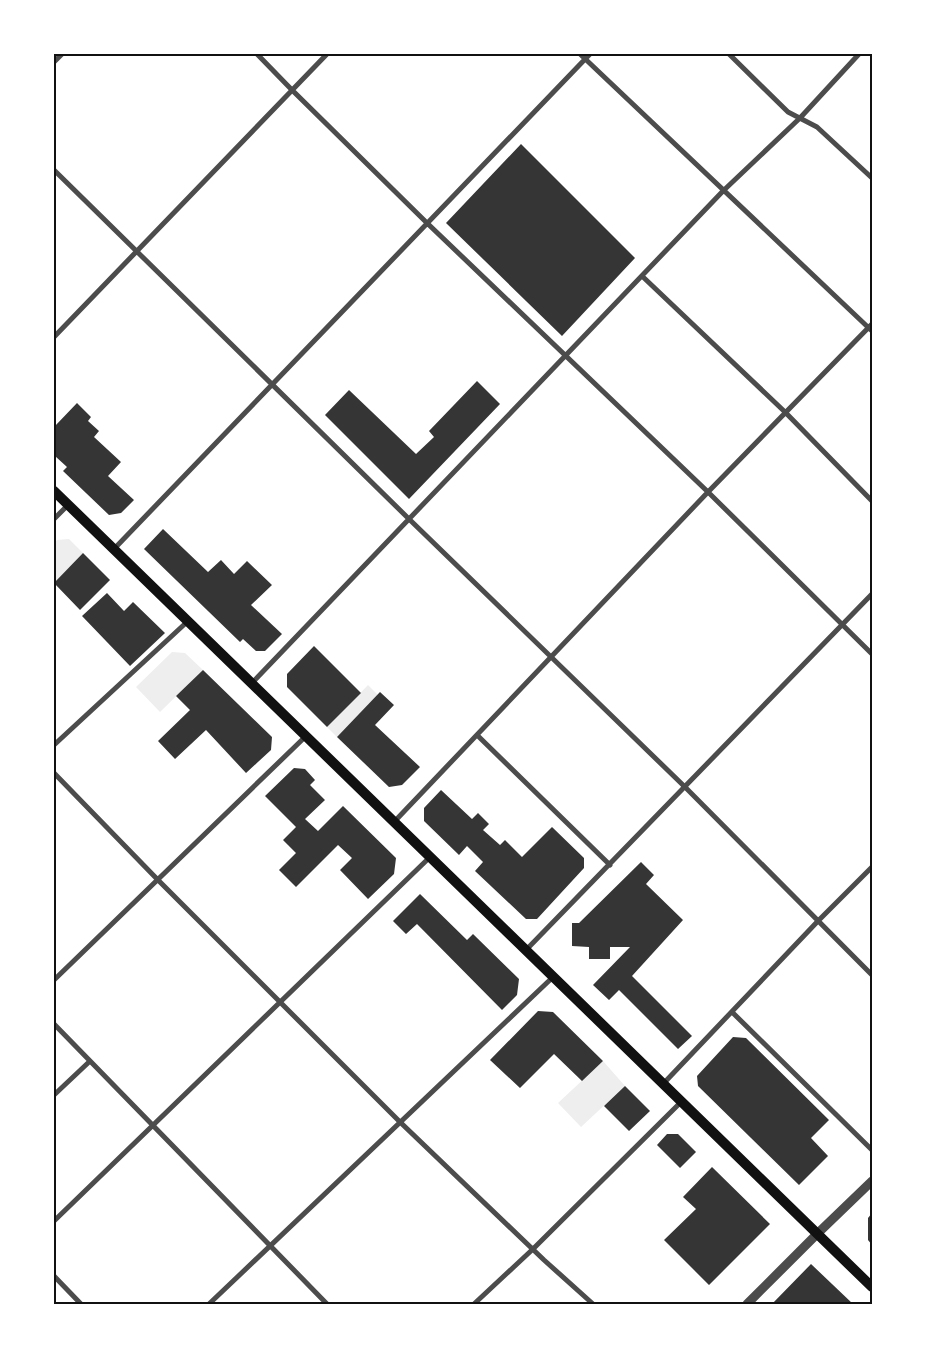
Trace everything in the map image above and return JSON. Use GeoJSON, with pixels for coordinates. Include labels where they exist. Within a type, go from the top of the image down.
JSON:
{"type":"FeatureCollection","features":[{"type":"Feature","properties":{"kind":"main road"},"geometry":{"type":"LineString","coordinates":[[54,491],[872,1287]]}},
{"type":"Feature","properties":{"kind":"street"},"geometry":{"type":"LineString","coordinates":[[54,62],[62,54]]}},
{"type":"Feature","properties":{"kind":"street"},"geometry":{"type":"LineString","coordinates":[[257,54],[428,223],[708,492],[872,654]]}},
{"type":"Feature","properties":{"kind":"street"},"geometry":{"type":"LineString","coordinates":[[54,337],[327,54]]}},
{"type":"Feature","properties":{"kind":"street"},"geometry":{"type":"LineString","coordinates":[[394,822],[785,412],[871,328],[580,54]]}},
{"type":"Feature","properties":{"kind":"street"},"geometry":{"type":"LineString","coordinates":[[114,549],[590,54]]}},
{"type":"Feature","properties":{"kind":"street"},"geometry":{"type":"LineString","coordinates":[[729,54],[788,112],[817,126],[872,178]]}},
{"type":"Feature","properties":{"kind":"street"},"geometry":{"type":"LineString","coordinates":[[251,683],[724,191],[800,118],[859,54]]}},
{"type":"Feature","properties":{"kind":"street"},"geometry":{"type":"LineString","coordinates":[[54,170],[685,787],[872,974]]}},
{"type":"Feature","properties":{"kind":"street"},"geometry":{"type":"LineString","coordinates":[[642,276],[785,412],[872,500]]}},
{"type":"Feature","properties":{"kind":"street"},"geometry":{"type":"LineString","coordinates":[[54,520],[68,505]]}},
{"type":"Feature","properties":{"kind":"street"},"geometry":{"type":"LineString","coordinates":[[526,951],[872,594]]}},
{"type":"Feature","properties":{"kind":"street"},"geometry":{"type":"LineString","coordinates":[[54,745],[188,621]]}},
{"type":"Feature","properties":{"kind":"street"},"geometry":{"type":"LineString","coordinates":[[477,734],[610,865]]}},
{"type":"Feature","properties":{"kind":"street"},"geometry":{"type":"LineString","coordinates":[[54,980],[306,736]]}},
{"type":"Feature","properties":{"kind":"street"},"geometry":{"type":"LineString","coordinates":[[54,773],[400,1122],[592,1304]]}},
{"type":"Feature","properties":{"kind":"street"},"geometry":{"type":"LineString","coordinates":[[54,1221],[430,857]]}},
{"type":"Feature","properties":{"kind":"street"},"geometry":{"type":"LineString","coordinates":[[663,1084],[872,867]]}},
{"type":"Feature","properties":{"kind":"street"},"geometry":{"type":"LineString","coordinates":[[209,1304],[553,977]]}},
{"type":"Feature","properties":{"kind":"street"},"geometry":{"type":"LineString","coordinates":[[732,1012],[872,1150]]}},
{"type":"Feature","properties":{"kind":"street"},"geometry":{"type":"LineString","coordinates":[[54,1024],[327,1304]]}},
{"type":"Feature","properties":{"kind":"street"},"geometry":{"type":"LineString","coordinates":[[54,1095],[89,1062]]}},
{"type":"Feature","properties":{"kind":"street"},"geometry":{"type":"LineString","coordinates":[[474,1304],[533,1249],[681,1102]]}},
{"type":"Feature","properties":{"kind":"street"},"geometry":{"type":"LineString","coordinates":[[747,1304],[872,1181]]}},
{"type":"Feature","properties":{"kind":"street"},"geometry":{"type":"LineString","coordinates":[[54,1276],[81,1304]]}},
{"type":"Feature","properties":{"kind":"shaded area"},"geometry":{"type":"Polygon","coordinates":[[[69,539],[83,553],[54,583],[54,543],[57,540],[69,539]]]}},
{"type":"Feature","properties":{"kind":"shaded area"},"geometry":{"type":"Polygon","coordinates":[[[172,652],[185,653],[203,670],[160,712],[136,687],[172,652]]]}},
{"type":"Feature","properties":{"kind":"shaded area"},"geometry":{"type":"Polygon","coordinates":[[[368,685],[378,695],[337,737],[327,727],[368,685]]]}},
{"type":"Feature","properties":{"kind":"shaded area"},"geometry":{"type":"Polygon","coordinates":[[[603,1061],[625,1086],[581,1127],[558,1103],[603,1061]]]}},
{"type":"Feature","properties":{"kind":"building"},"geometry":{"type":"Polygon","coordinates":[[[521,144],[635,258],[562,336],[446,223],[521,144]]]}},
{"type":"Feature","properties":{"kind":"building"},"geometry":{"type":"Polygon","coordinates":[[[477,381],[500,404],[409,499],[325,415],[349,390],[416,454],[434,437],[429,431],[477,381]]]}},
{"type":"Feature","properties":{"kind":"building"},"geometry":{"type":"Polygon","coordinates":[[[77,403],[91,417],[88,421],[99,431],[94,437],[121,462],[108,476],[134,500],[121,513],[109,515],[63,471],[67,467],[54,457],[54,425],[77,403]]]}},
{"type":"Feature","properties":{"kind":"building"},"geometry":{"type":"Polygon","coordinates":[[[163,529],[208,572],[221,560],[234,574],[247,561],[272,585],[251,605],[282,634],[265,651],[256,651],[243,639],[240,642],[144,549],[163,529]]]}},
{"type":"Feature","properties":{"kind":"building"},"geometry":{"type":"Polygon","coordinates":[[[83,553],[110,580],[80,610],[54,583],[83,553]]]}},
{"type":"Feature","properties":{"kind":"building"},"geometry":{"type":"Polygon","coordinates":[[[107,593],[124,611],[133,602],[165,633],[130,666],[82,616],[107,593]]]}},
{"type":"Feature","properties":{"kind":"building"},"geometry":{"type":"Polygon","coordinates":[[[314,646],[361,693],[327,727],[287,687],[287,674],[314,646]]]}},
{"type":"Feature","properties":{"kind":"building"},"geometry":{"type":"Polygon","coordinates":[[[203,670],[272,737],[271,750],[246,773],[206,730],[175,759],[158,741],[190,710],[176,696],[203,670]]]}},
{"type":"Feature","properties":{"kind":"building"},"geometry":{"type":"Polygon","coordinates":[[[380,692],[394,705],[375,725],[420,767],[402,785],[389,787],[337,737],[380,692]]]}},
{"type":"Feature","properties":{"kind":"building"},"geometry":{"type":"Polygon","coordinates":[[[294,768],[305,769],[315,780],[310,785],[325,800],[305,819],[318,831],[343,806],[396,858],[394,874],[368,899],[340,870],[352,858],[338,845],[296,887],[279,870],[296,853],[283,840],[296,827],[265,796],[294,768]]]}},
{"type":"Feature","properties":{"kind":"building"},"geometry":{"type":"Polygon","coordinates":[[[441,790],[472,819],[478,813],[489,824],[483,830],[500,845],[505,840],[522,857],[552,827],[584,858],[584,868],[537,919],[526,919],[475,871],[483,862],[467,846],[459,855],[424,821],[424,808],[441,790]]]}},
{"type":"Feature","properties":{"kind":"building"},"geometry":{"type":"Polygon","coordinates":[[[641,862],[654,875],[646,884],[683,920],[632,976],[692,1036],[678,1049],[619,990],[609,1000],[593,985],[630,947],[610,947],[610,959],[589,959],[589,947],[572,946],[572,923],[579,923],[641,862]]]}},
{"type":"Feature","properties":{"kind":"building"},"geometry":{"type":"Polygon","coordinates":[[[420,894],[467,940],[473,934],[519,979],[517,995],[502,1010],[417,924],[406,934],[393,921],[420,894]]]}},
{"type":"Feature","properties":{"kind":"building"},"geometry":{"type":"Polygon","coordinates":[[[538,1011],[553,1012],[603,1061],[582,1081],[554,1054],[520,1088],[490,1060],[538,1011]]]}},
{"type":"Feature","properties":{"kind":"building"},"geometry":{"type":"Polygon","coordinates":[[[733,1037],[746,1038],[829,1120],[811,1138],[828,1156],[799,1185],[698,1086],[697,1076],[733,1037]]]}},
{"type":"Feature","properties":{"kind":"building"},"geometry":{"type":"Polygon","coordinates":[[[625,1086],[650,1111],[629,1131],[604,1106],[625,1086]]]}},
{"type":"Feature","properties":{"kind":"building"},"geometry":{"type":"Polygon","coordinates":[[[667,1134],[678,1134],[696,1152],[680,1168],[657,1145],[667,1134]]]}},
{"type":"Feature","properties":{"kind":"building"},"geometry":{"type":"Polygon","coordinates":[[[712,1167],[770,1224],[709,1285],[664,1240],[696,1209],[683,1197],[712,1167]]]}},
{"type":"Feature","properties":{"kind":"building"},"geometry":{"type":"Polygon","coordinates":[[[872,1213],[872,1245],[868,1240],[868,1218],[872,1213]]]}},
{"type":"Feature","properties":{"kind":"building"},"geometry":{"type":"Polygon","coordinates":[[[811,1264],[853,1304],[772,1304],[811,1264]]]}}]}
